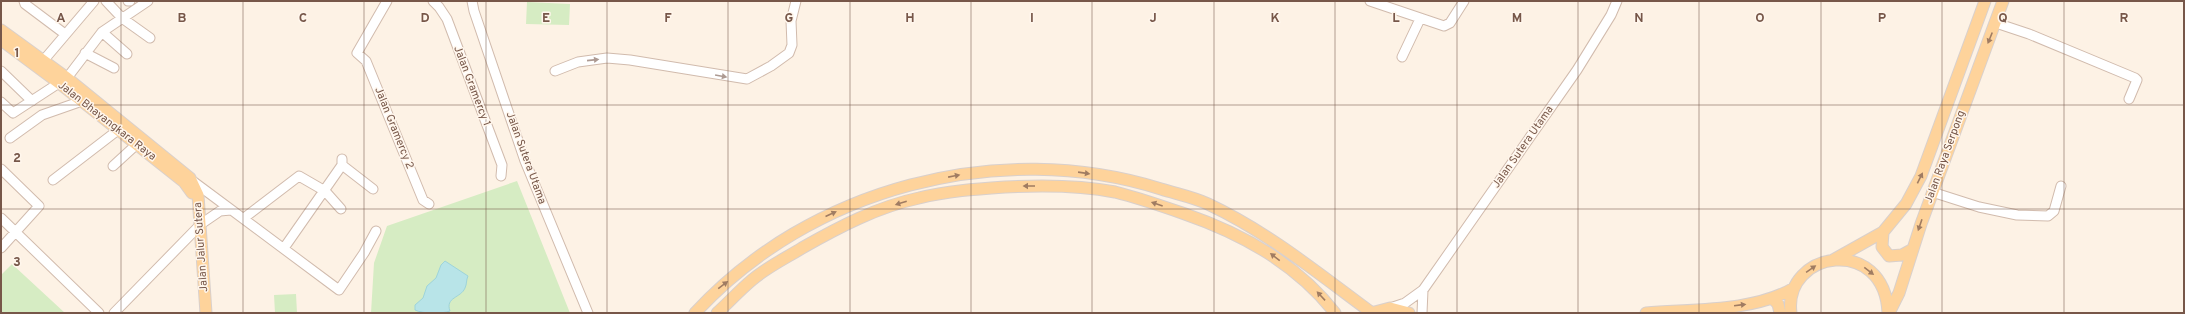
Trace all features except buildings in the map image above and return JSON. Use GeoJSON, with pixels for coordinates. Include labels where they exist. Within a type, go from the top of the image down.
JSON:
{"type":"FeatureCollection","features":[{"type":"Feature","properties":{"kind":"main road","name":"Jalan Raya Serpong"},"geometry":{"type":"LineString","coordinates":[[1833,260],[1883,232],[1906,204],[1922,176],[1985,1]]}},
{"type":"Feature","properties":{"kind":"main road","name":"Jalan Raya Serpong"},"geometry":{"type":"LineString","coordinates":[[1888,313],[1898,292],[1932,192],[2003,1]]}},
{"type":"Feature","properties":{"kind":"main road","name":"Jalan Bhayangkara Raya"},"geometry":{"type":"LineString","coordinates":[[1,30],[43,61],[82,101],[184,182],[192,192],[200,218]]}},
{"type":"Feature","properties":{"kind":"main road","name":"Jalan Bhayangkara Raya"},"geometry":{"type":"LineString","coordinates":[[1,40],[63,81],[178,166],[194,182]]}},
{"type":"Feature","properties":{"kind":"main road"},"geometry":{"type":"LineString","coordinates":[[695,313],[718,289],[768,249],[796,232],[865,199],[924,181],[969,173],[1037,169],[1081,172],[1136,181],[1207,204],[1254,228],[1290,251],[1372,313],[1390,308],[1409,313]]}},
{"type":"Feature","properties":{"kind":"main road","name":"Jalan Jalur Sutera"},"geometry":{"type":"LineString","coordinates":[[194,182],[198,195],[206,313]]}},
{"type":"Feature","properties":{"kind":"main road"},"geometry":{"type":"LineString","coordinates":[[717,313],[753,279],[782,260],[835,229],[876,211],[918,198],[958,191],[1026,186],[1072,187],[1114,192],[1146,200],[1213,224],[1267,251],[1322,296],[1335,313]]}},
{"type":"Feature","properties":{"kind":"main road"},"geometry":{"type":"LineString","coordinates":[[1883,232],[1882,247],[1889,256],[1902,255],[1913,249]]}},
{"type":"Feature","properties":{"kind":"main road"},"geometry":{"type":"LineString","coordinates":[[1790,313],[1791,298],[1794,288],[1810,269],[1821,263],[1833,260],[1848,260],[1862,265],[1874,274],[1885,292],[1888,313]]}},
{"type":"Feature","properties":{"kind":"main road"},"geometry":{"type":"LineString","coordinates":[[1646,313],[1742,305],[1772,298],[1794,288]]}},
{"type":"Feature","properties":{"kind":"main road"},"geometry":{"type":"LineString","coordinates":[[1772,298],[1778,304],[1780,313]]}},
{"type":"Feature","properties":{"kind":"street"},"geometry":{"type":"LineString","coordinates":[[24,1],[25,4],[65,34]]}},
{"type":"Feature","properties":{"kind":"street"},"geometry":{"type":"LineString","coordinates":[[106,1],[122,18],[150,38]]}},
{"type":"Feature","properties":{"kind":"street"},"geometry":{"type":"LineString","coordinates":[[1,102],[11,112],[14,112],[63,81],[102,32],[148,1]]}},
{"type":"Feature","properties":{"kind":"street","name":"Jalan Gramercy 2"},"geometry":{"type":"LineString","coordinates":[[387,1],[357,53],[366,61],[423,200],[429,204]]}},
{"type":"Feature","properties":{"kind":"street","name":"Jalan Gramercy 1"},"geometry":{"type":"LineString","coordinates":[[433,1],[447,19],[502,165],[501,176]]}},
{"type":"Feature","properties":{"kind":"street","name":"Jalan Sutera Utama"},"geometry":{"type":"LineString","coordinates":[[472,1],[474,11],[525,161],[588,313]]}},
{"type":"Feature","properties":{"kind":"street"},"geometry":{"type":"LineString","coordinates":[[556,71],[578,62],[607,58],[630,60],[747,79],[771,66],[789,52],[792,45],[791,21],[796,1]]}},
{"type":"Feature","properties":{"kind":"street"},"geometry":{"type":"LineString","coordinates":[[1370,1],[1444,26],[1450,23],[1464,1]]}},
{"type":"Feature","properties":{"kind":"street","name":"Jalan Sutera Utama"},"geometry":{"type":"LineString","coordinates":[[1390,308],[1404,303],[1423,290],[1577,70],[1618,1]]}},
{"type":"Feature","properties":{"kind":"street"},"geometry":{"type":"LineString","coordinates":[[43,61],[91,2]]}},
{"type":"Feature","properties":{"kind":"street"},"geometry":{"type":"LineString","coordinates":[[1402,57],[1420,19]]}},
{"type":"Feature","properties":{"kind":"street"},"geometry":{"type":"LineString","coordinates":[[1996,23],[2029,34],[2135,78],[2137,80],[2128,99]]}},
{"type":"Feature","properties":{"kind":"street"},"geometry":{"type":"LineString","coordinates":[[102,32],[127,54]]}},
{"type":"Feature","properties":{"kind":"street"},"geometry":{"type":"LineString","coordinates":[[85,53],[114,68]]}},
{"type":"Feature","properties":{"kind":"street"},"geometry":{"type":"LineString","coordinates":[[1,71],[32,101]]}},
{"type":"Feature","properties":{"kind":"street"},"geometry":{"type":"LineString","coordinates":[[10,138],[42,115],[82,101]]}},
{"type":"Feature","properties":{"kind":"street"},"geometry":{"type":"LineString","coordinates":[[53,180],[118,130]]}},
{"type":"Feature","properties":{"kind":"street"},"geometry":{"type":"LineString","coordinates":[[112,166],[137,144]]}},
{"type":"Feature","properties":{"kind":"street"},"geometry":{"type":"LineString","coordinates":[[284,248],[325,191],[342,162],[373,189]]}},
{"type":"Feature","properties":{"kind":"street"},"geometry":{"type":"LineString","coordinates":[[1,169],[39,206],[1,248]]}},
{"type":"Feature","properties":{"kind":"street"},"geometry":{"type":"LineString","coordinates":[[244,218],[297,176],[302,176],[325,191],[341,209]]}},
{"type":"Feature","properties":{"kind":"street"},"geometry":{"type":"LineString","coordinates":[[194,182],[339,290],[364,253],[376,231]]}},
{"type":"Feature","properties":{"kind":"street"},"geometry":{"type":"LineString","coordinates":[[1932,192],[1979,208],[2017,216],[2048,216],[2054,210],[2061,186]]}},
{"type":"Feature","properties":{"kind":"street"},"geometry":{"type":"LineString","coordinates":[[114,313],[200,218],[220,211],[231,210]]}},
{"type":"Feature","properties":{"kind":"street"},"geometry":{"type":"LineString","coordinates":[[1,218],[99,313]]}},
{"type":"Feature","properties":{"kind":"street"},"geometry":{"type":"LineString","coordinates":[[1422,313],[1423,290]]}},
{"type":"Feature","properties":{"kind":"green space"},"geometry":{"type":"Polygon","coordinates":[[[527,2],[570,4],[569,25],[526,24],[527,2]]]}},
{"type":"Feature","properties":{"kind":"green space"},"geometry":{"type":"Polygon","coordinates":[[[517,181],[570,313],[371,313],[374,263],[387,226],[517,181]]]}},
{"type":"Feature","properties":{"kind":"green space"},"geometry":{"type":"Polygon","coordinates":[[[12,264],[65,313],[1,313],[1,275],[12,264]]]}},
{"type":"Feature","properties":{"kind":"green space"},"geometry":{"type":"Polygon","coordinates":[[[296,294],[297,313],[275,313],[274,295],[296,294]]]}},
{"type":"Feature","properties":{"kind":"water"},"geometry":{"type":"Polygon","coordinates":[[[445,261],[468,276],[466,286],[463,291],[451,300],[449,306],[450,311],[432,313],[415,310],[415,305],[423,298],[427,286],[436,278],[441,265],[445,261]]]}}]}
